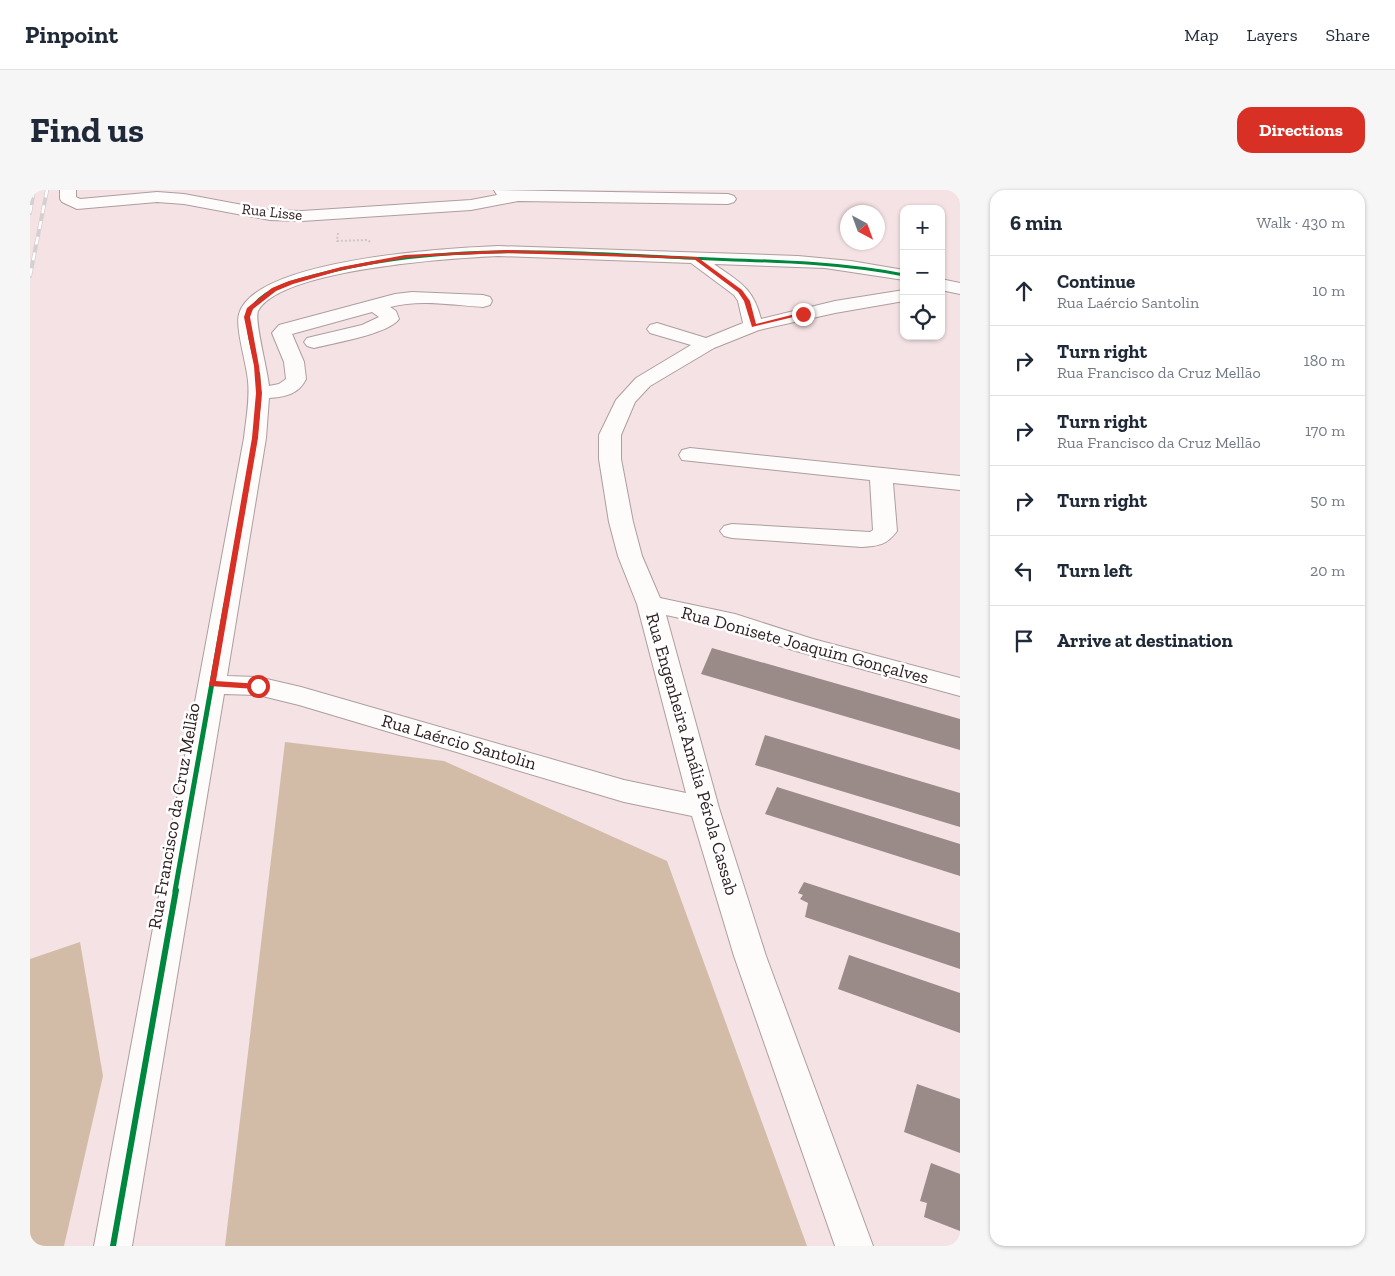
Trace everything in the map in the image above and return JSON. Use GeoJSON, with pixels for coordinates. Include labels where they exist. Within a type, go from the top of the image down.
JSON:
{"type":"FeatureCollection","features":[{"type":"Feature","properties":{"kind":"street","name":"Rua Lisse"},"geometry":{"type":"LineString","coordinates":[[68,190],[68,199],[77,204],[157,197],[184,199],[286,216],[471,205],[518,196]]}},
{"type":"Feature","properties":{"kind":"street"},"geometry":{"type":"LineString","coordinates":[[496,190],[518,196],[728,200]]}},
{"type":"Feature","properties":{"kind":"street","name":"Rua Francisco da Cruz Mellão"},"geometry":{"type":"LineString","coordinates":[[113,1246],[250,470],[259,393],[247,317],[250,308],[274,290],[316,275],[405,257],[466,253],[542,252],[775,259],[830,263],[879,269],[900,274]]}},
{"type":"Feature","properties":{"kind":"street"},"geometry":{"type":"LineString","coordinates":[[695,258],[740,291],[747,301],[754,326]]}},
{"type":"Feature","properties":{"kind":"street","name":"Rua Engenheira Amália Pérola Cassab"},"geometry":{"type":"LineString","coordinates":[[854,1246],[750,956],[704,808],[650,604],[630,556],[621,522],[610,459],[610,435],[626,400],[643,382],[707,344],[754,326],[834,307],[900,296]]}},
{"type":"Feature","properties":{"kind":"street"},"geometry":{"type":"LineString","coordinates":[[259,393],[280,393],[290,388],[295,382],[298,372],[282,333],[286,329],[374,305],[412,298],[483,301]]}},
{"type":"Feature","properties":{"kind":"street"},"geometry":{"type":"LineString","coordinates":[[314,342],[368,329],[390,319],[389,315],[374,305]]}},
{"type":"Feature","properties":{"kind":"street"},"geometry":{"type":"LineString","coordinates":[[657,329],[707,344]]}},
{"type":"Feature","properties":{"kind":"street"},"geometry":{"type":"LineString","coordinates":[[690,455],[960,483]]}},
{"type":"Feature","properties":{"kind":"street"},"geometry":{"type":"LineString","coordinates":[[732,531],[862,540],[877,539],[886,531],[881,474]]}},
{"type":"Feature","properties":{"kind":"street","name":"Rua Donisete Joaquim Gonçalves"},"geometry":{"type":"LineString","coordinates":[[650,604],[726,620],[805,645],[960,687]]}},
{"type":"Feature","properties":{"kind":"street","name":"Rua Laércio Santolin"},"geometry":{"type":"LineString","coordinates":[[212,684],[258,686],[301,696],[624,791],[704,808]]}},
{"type":"Feature","properties":{"kind":"shaded area"},"geometry":{"type":"Polygon","coordinates":[[[285,742],[444,761],[667,861],[807,1246],[225,1246],[285,742]]]}},
{"type":"Feature","properties":{"kind":"shaded area"},"geometry":{"type":"Polygon","coordinates":[[[80,942],[103,1076],[64,1246],[30,1246],[30,959],[80,942]]]}},
{"type":"Feature","properties":{"kind":"building"},"geometry":{"type":"Polygon","coordinates":[[[712,648],[960,719],[960,750],[701,674],[712,648]]]}},
{"type":"Feature","properties":{"kind":"building"},"geometry":{"type":"Polygon","coordinates":[[[765,735],[960,793],[960,827],[755,765],[765,735]]]}},
{"type":"Feature","properties":{"kind":"building"},"geometry":{"type":"Polygon","coordinates":[[[777,787],[960,844],[960,876],[765,814],[777,787]]]}},
{"type":"Feature","properties":{"kind":"building"},"geometry":{"type":"Polygon","coordinates":[[[804,882],[960,933],[960,969],[805,917],[808,903],[800,899],[803,895],[798,893],[804,882]]]}},
{"type":"Feature","properties":{"kind":"building"},"geometry":{"type":"Polygon","coordinates":[[[849,955],[960,993],[960,1033],[838,989],[849,955]]]}},
{"type":"Feature","properties":{"kind":"building"},"geometry":{"type":"Polygon","coordinates":[[[917,1084],[960,1099],[960,1153],[904,1132],[917,1084]]]}},
{"type":"Feature","properties":{"kind":"building"},"geometry":{"type":"Polygon","coordinates":[[[931,1163],[960,1174],[960,1231],[924,1217],[927,1203],[920,1201],[931,1163]]]}},
{"type":"Feature","properties":{"kind":"railway"},"geometry":{"type":"LineString","coordinates":[[30,213],[34,190]]}},
{"type":"Feature","properties":{"kind":"railway"},"geometry":{"type":"LineString","coordinates":[[30,276],[47,190]]}},
{"type":"Feature","properties":{"kind":"cycle path"},"geometry":{"type":"LineString","coordinates":[[113,1246],[255,438],[259,387],[248,323],[248,315],[251,308],[269,293],[306,278],[353,265],[401,257],[449,253],[547,252],[798,261],[851,266],[900,274]]}},
{"type":"Feature","properties":{"kind":"route"},"geometry":{"type":"LineString","coordinates":[[258,686],[212,684],[255,438],[259,393],[247,317],[250,308],[260,299],[291,282],[341,268],[405,257],[507,252],[620,255],[695,258],[740,291],[747,301],[754,326],[803,314]]}}]}
